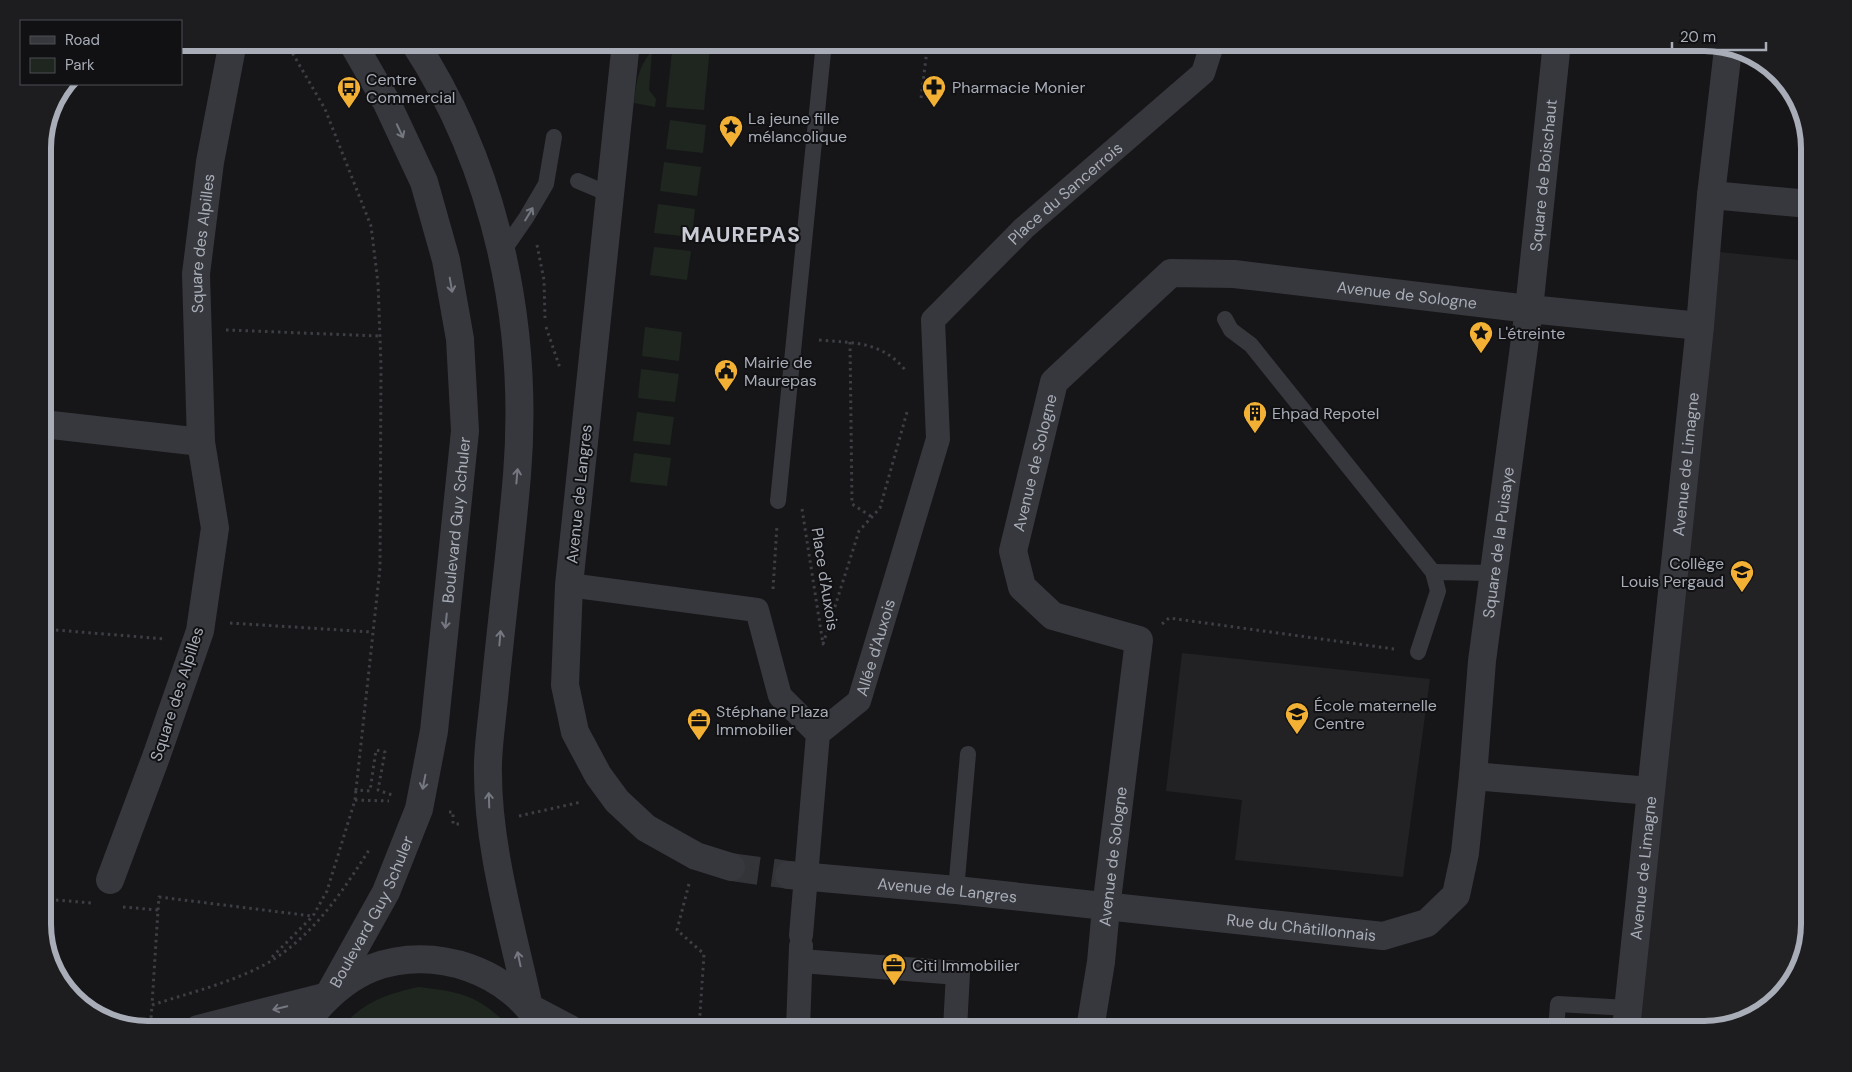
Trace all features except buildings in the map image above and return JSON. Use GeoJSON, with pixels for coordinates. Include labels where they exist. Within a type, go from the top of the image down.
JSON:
{"type":"FeatureCollection","features":[{"type":"Feature","properties":{"kind":"street","name":"Square des Alpilles"},"geometry":{"type":"LineString","coordinates":[[110,880],[199,631],[215,528],[201,442],[196,274],[210,162],[231,51]]}},
{"type":"Feature","properties":{"kind":"street","name":"Boulevard Guy Schuler"},"geometry":{"type":"LineString","coordinates":[[328,996],[386,892],[419,809],[434,731],[465,431],[460,339],[446,260],[424,182],[387,103],[357,51]]}},
{"type":"Feature","properties":{"kind":"street"},"geometry":{"type":"LineString","coordinates":[[420,51],[438,78],[472,151],[492,214],[515,328],[520,378],[517,474],[488,761],[490,822],[529,1007],[538,1021]]}},
{"type":"Feature","properties":{"kind":"street","name":"Avenue de Langres"},"geometry":{"type":"LineString","coordinates":[[625,51],[569,585],[564,685],[575,732],[598,775],[617,801],[646,828],[696,856],[731,867]]}},
{"type":"Feature","properties":{"kind":"street","name":"Place du Sancerrois"},"geometry":{"type":"LineString","coordinates":[[933,320],[1024,228],[1203,73],[1210,51]]}},
{"type":"Feature","properties":{"kind":"street","name":"Square de Boischaut"},"geometry":{"type":"LineString","coordinates":[[1529,309],[1556,51]]}},
{"type":"Feature","properties":{"kind":"street","name":"Avenue de Limagne"},"geometry":{"type":"LineString","coordinates":[[1627,1019],[1700,326],[1711,194],[1727,55]]}},
{"type":"Feature","properties":{"kind":"street"},"geometry":{"type":"LineString","coordinates":[[1711,194],[1801,203]]}},
{"type":"Feature","properties":{"kind":"street","name":"Avenue de Sologne"},"geometry":{"type":"LineString","coordinates":[[1091,1021],[1101,962],[1139,640],[1053,616],[1022,587],[1012,551],[1054,382],[1171,273],[1234,274],[1529,309],[1700,326]]}},
{"type":"Feature","properties":{"kind":"street","name":"Square de la Puisaye"},"geometry":{"type":"LineString","coordinates":[[1473,776],[1482,661],[1529,309]]}},
{"type":"Feature","properties":{"kind":"street","name":"Allée d'Auxois"},"geometry":{"type":"LineString","coordinates":[[818,734],[859,701],[938,439],[933,320]]}},
{"type":"Feature","properties":{"kind":"street"},"geometry":{"type":"LineString","coordinates":[[51,425],[201,442]]}},
{"type":"Feature","properties":{"kind":"street"},"geometry":{"type":"LineString","coordinates":[[569,585],[757,610],[780,696],[818,734],[801,935],[798,1021]]}},
{"type":"Feature","properties":{"kind":"street"},"geometry":{"type":"LineString","coordinates":[[1473,776],[1650,791]]}},
{"type":"Feature","properties":{"kind":"street","name":"Rue du Châtillonnais"},"geometry":{"type":"LineString","coordinates":[[1106,908],[1383,936],[1427,923],[1456,895],[1465,853],[1473,776]]}},
{"type":"Feature","properties":{"kind":"street","name":"Avenue de Langres"},"geometry":{"type":"LineString","coordinates":[[789,875],[956,890],[1106,908]]}},
{"type":"Feature","properties":{"kind":"street"},"geometry":{"type":"LineString","coordinates":[[232,1021],[328,996],[372,968],[414,959],[457,963],[496,979],[529,1007],[554,1021]]}},
{"type":"Feature","properties":{"kind":"street"},"geometry":{"type":"LineString","coordinates":[[801,962],[958,973],[955,1021]]}},
{"type":"Feature","properties":{"kind":"street"},"geometry":{"type":"LineString","coordinates":[[308,1021],[328,996]]}},
{"type":"Feature","properties":{"kind":"lane"},"geometry":{"type":"LineString","coordinates":[[779,493],[823,51]]}},
{"type":"Feature","properties":{"kind":"lane"},"geometry":{"type":"LineString","coordinates":[[501,254],[526,218],[546,184],[554,137]]}},
{"type":"Feature","properties":{"kind":"lane"},"geometry":{"type":"LineString","coordinates":[[578,182],[611,195]]}},
{"type":"Feature","properties":{"kind":"lane"},"geometry":{"type":"LineString","coordinates":[[1225,318],[1231,330],[1251,345],[1433,572],[1438,591],[1418,652]]}},
{"type":"Feature","properties":{"kind":"lane"},"geometry":{"type":"LineString","coordinates":[[1433,572],[1493,574]]}},
{"type":"Feature","properties":{"kind":"lane"},"geometry":{"type":"LineString","coordinates":[[956,890],[968,754]]}},
{"type":"Feature","properties":{"kind":"lane"},"geometry":{"type":"LineString","coordinates":[[1557,1021],[1558,1004],[1627,1019]]}},
{"type":"Feature","properties":{"kind":"path"},"geometry":{"type":"LineString","coordinates":[[265,964],[313,916],[327,891],[355,800],[380,568],[380,336],[378,283],[371,226],[325,109],[291,51]]}},
{"type":"Feature","properties":{"kind":"path"},"geometry":{"type":"LineString","coordinates":[[921,98],[927,51]]}},
{"type":"Feature","properties":{"kind":"path"},"geometry":{"type":"LineString","coordinates":[[526,218],[536,241],[544,280],[546,327],[562,374]]}},
{"type":"Feature","properties":{"kind":"path"},"geometry":{"type":"LineString","coordinates":[[198,329],[380,336]]}},
{"type":"Feature","properties":{"kind":"path"},"geometry":{"type":"LineString","coordinates":[[794,337],[870,344],[896,358],[916,383],[936,387]]}},
{"type":"Feature","properties":{"kind":"path"},"geometry":{"type":"LineString","coordinates":[[850,342],[852,504],[872,517]]}},
{"type":"Feature","properties":{"kind":"path","name":"Place d'Auxois"},"geometry":{"type":"LineString","coordinates":[[779,493],[799,492],[823,644],[859,531],[880,508],[908,410]]}},
{"type":"Feature","properties":{"kind":"path"},"geometry":{"type":"LineString","coordinates":[[762,632],[772,617],[779,493]]}},
{"type":"Feature","properties":{"kind":"path"},"geometry":{"type":"LineString","coordinates":[[1139,640],[1169,618],[1418,652]]}},
{"type":"Feature","properties":{"kind":"path"},"geometry":{"type":"LineString","coordinates":[[51,629],[372,632]]}},
{"type":"Feature","properties":{"kind":"path"},"geometry":{"type":"LineString","coordinates":[[356,790],[370,791],[376,750],[385,752],[378,790],[395,796],[390,809]]}},
{"type":"Feature","properties":{"kind":"path"},"geometry":{"type":"LineString","coordinates":[[355,800],[393,801]]}},
{"type":"Feature","properties":{"kind":"path"},"geometry":{"type":"LineString","coordinates":[[152,1005],[230,979],[265,964],[305,935],[340,896],[371,846]]}},
{"type":"Feature","properties":{"kind":"path"},"geometry":{"type":"LineString","coordinates":[[696,856],[677,930],[704,954],[700,1021]]}},
{"type":"Feature","properties":{"kind":"path"},"geometry":{"type":"LineString","coordinates":[[144,1021],[151,1018],[159,896],[313,916]]}},
{"type":"Feature","properties":{"kind":"path"},"geometry":{"type":"LineString","coordinates":[[51,900],[99,904]]}},
{"type":"Feature","properties":{"kind":"path"},"geometry":{"type":"LineString","coordinates":[[116,906],[158,910]]}},
{"type":"Feature","properties":{"kind":"shaded area","name":"Collège Louis Pergaud"},"geometry":{"type":"Polygon","coordinates":[[[1709,251],[1801,260],[1800,936],[1793,961],[1781,983],[1763,1001],[1752,1008],[1716,1020],[1631,1021],[1709,251]]]}},
{"type":"Feature","properties":{"kind":"shaded area","name":"École maternelle Centre"},"geometry":{"type":"Polygon","coordinates":[[[1182,653],[1430,679],[1403,877],[1235,860],[1242,800],[1166,791],[1182,653]]]}},
{"type":"Feature","properties":{"kind":"green space"},"geometry":{"type":"Polygon","coordinates":[[[652,51],[649,90],[656,99],[655,107],[634,103],[638,76],[652,51]]]}},
{"type":"Feature","properties":{"kind":"green space"},"geometry":{"type":"Polygon","coordinates":[[[710,51],[704,110],[666,107],[672,52],[710,51]]]}},
{"type":"Feature","properties":{"kind":"green space"},"geometry":{"type":"Polygon","coordinates":[[[670,120],[706,125],[703,153],[666,149],[670,120]]]}},
{"type":"Feature","properties":{"kind":"green space"},"geometry":{"type":"Polygon","coordinates":[[[664,162],[701,167],[697,196],[660,191],[664,162]]]}},
{"type":"Feature","properties":{"kind":"green space"},"geometry":{"type":"Polygon","coordinates":[[[658,204],[695,209],[692,237],[654,233],[658,204]]]}},
{"type":"Feature","properties":{"kind":"green space"},"geometry":{"type":"Polygon","coordinates":[[[654,247],[691,251],[687,280],[650,275],[654,247]]]}},
{"type":"Feature","properties":{"kind":"green space"},"geometry":{"type":"Polygon","coordinates":[[[645,327],[682,332],[679,361],[642,356],[645,327]]]}},
{"type":"Feature","properties":{"kind":"green space"},"geometry":{"type":"Polygon","coordinates":[[[641,369],[679,374],[675,402],[638,398],[641,369]]]}},
{"type":"Feature","properties":{"kind":"green space"},"geometry":{"type":"Polygon","coordinates":[[[637,412],[674,417],[670,445],[633,441],[637,412]]]}},
{"type":"Feature","properties":{"kind":"green space"},"geometry":{"type":"Polygon","coordinates":[[[1801,445],[1801,464],[1799,464],[1801,445]]]}},
{"type":"Feature","properties":{"kind":"green space"},"geometry":{"type":"Polygon","coordinates":[[[634,453],[671,458],[667,486],[630,482],[634,453]]]}},
{"type":"Feature","properties":{"kind":"green space"},"geometry":{"type":"Polygon","coordinates":[[[418,987],[459,994],[470,997],[490,1009],[503,1021],[348,1021],[366,1006],[395,993],[418,987]]]}},
{"type":"Feature","properties":{"kind":"tunnel"},"geometry":{"type":"LineString","coordinates":[[731,867],[789,875]]}},
{"type":"Feature","properties":{"kind":"place","name":"Pharmacie Monier"},"geometry":{"type":"Point","coordinates":[934,108]}},
{"type":"Feature","properties":{"kind":"place","name":"Centre Commercial"},"geometry":{"type":"Point","coordinates":[349,109]}},
{"type":"Feature","properties":{"kind":"place","name":"La jeune fille mélancolique"},"geometry":{"type":"Point","coordinates":[731,148]}},
{"type":"Feature","properties":{"kind":"place","name":"L'étreinte"},"geometry":{"type":"Point","coordinates":[1481,354]}},
{"type":"Feature","properties":{"kind":"place","name":"Mairie de Maurepas"},"geometry":{"type":"Point","coordinates":[726,392]}},
{"type":"Feature","properties":{"kind":"place","name":"Ehpad Repotel"},"geometry":{"type":"Point","coordinates":[1255,434]}},
{"type":"Feature","properties":{"kind":"place","name":"Collège Louis Pergaud"},"geometry":{"type":"Point","coordinates":[1742,593]}},
{"type":"Feature","properties":{"kind":"place","name":"École maternelle Centre"},"geometry":{"type":"Point","coordinates":[1297,735]}},
{"type":"Feature","properties":{"kind":"place","name":"Stéphane Plaza Immobilier"},"geometry":{"type":"Point","coordinates":[699,741]}},
{"type":"Feature","properties":{"kind":"place","name":"Citi Immobilier"},"geometry":{"type":"Point","coordinates":[894,986]}},
{"type":"Feature","properties":{"kind":"district","name":"MAUREPAS"},"geometry":{"type":"Point","coordinates":[741,235]}}]}
